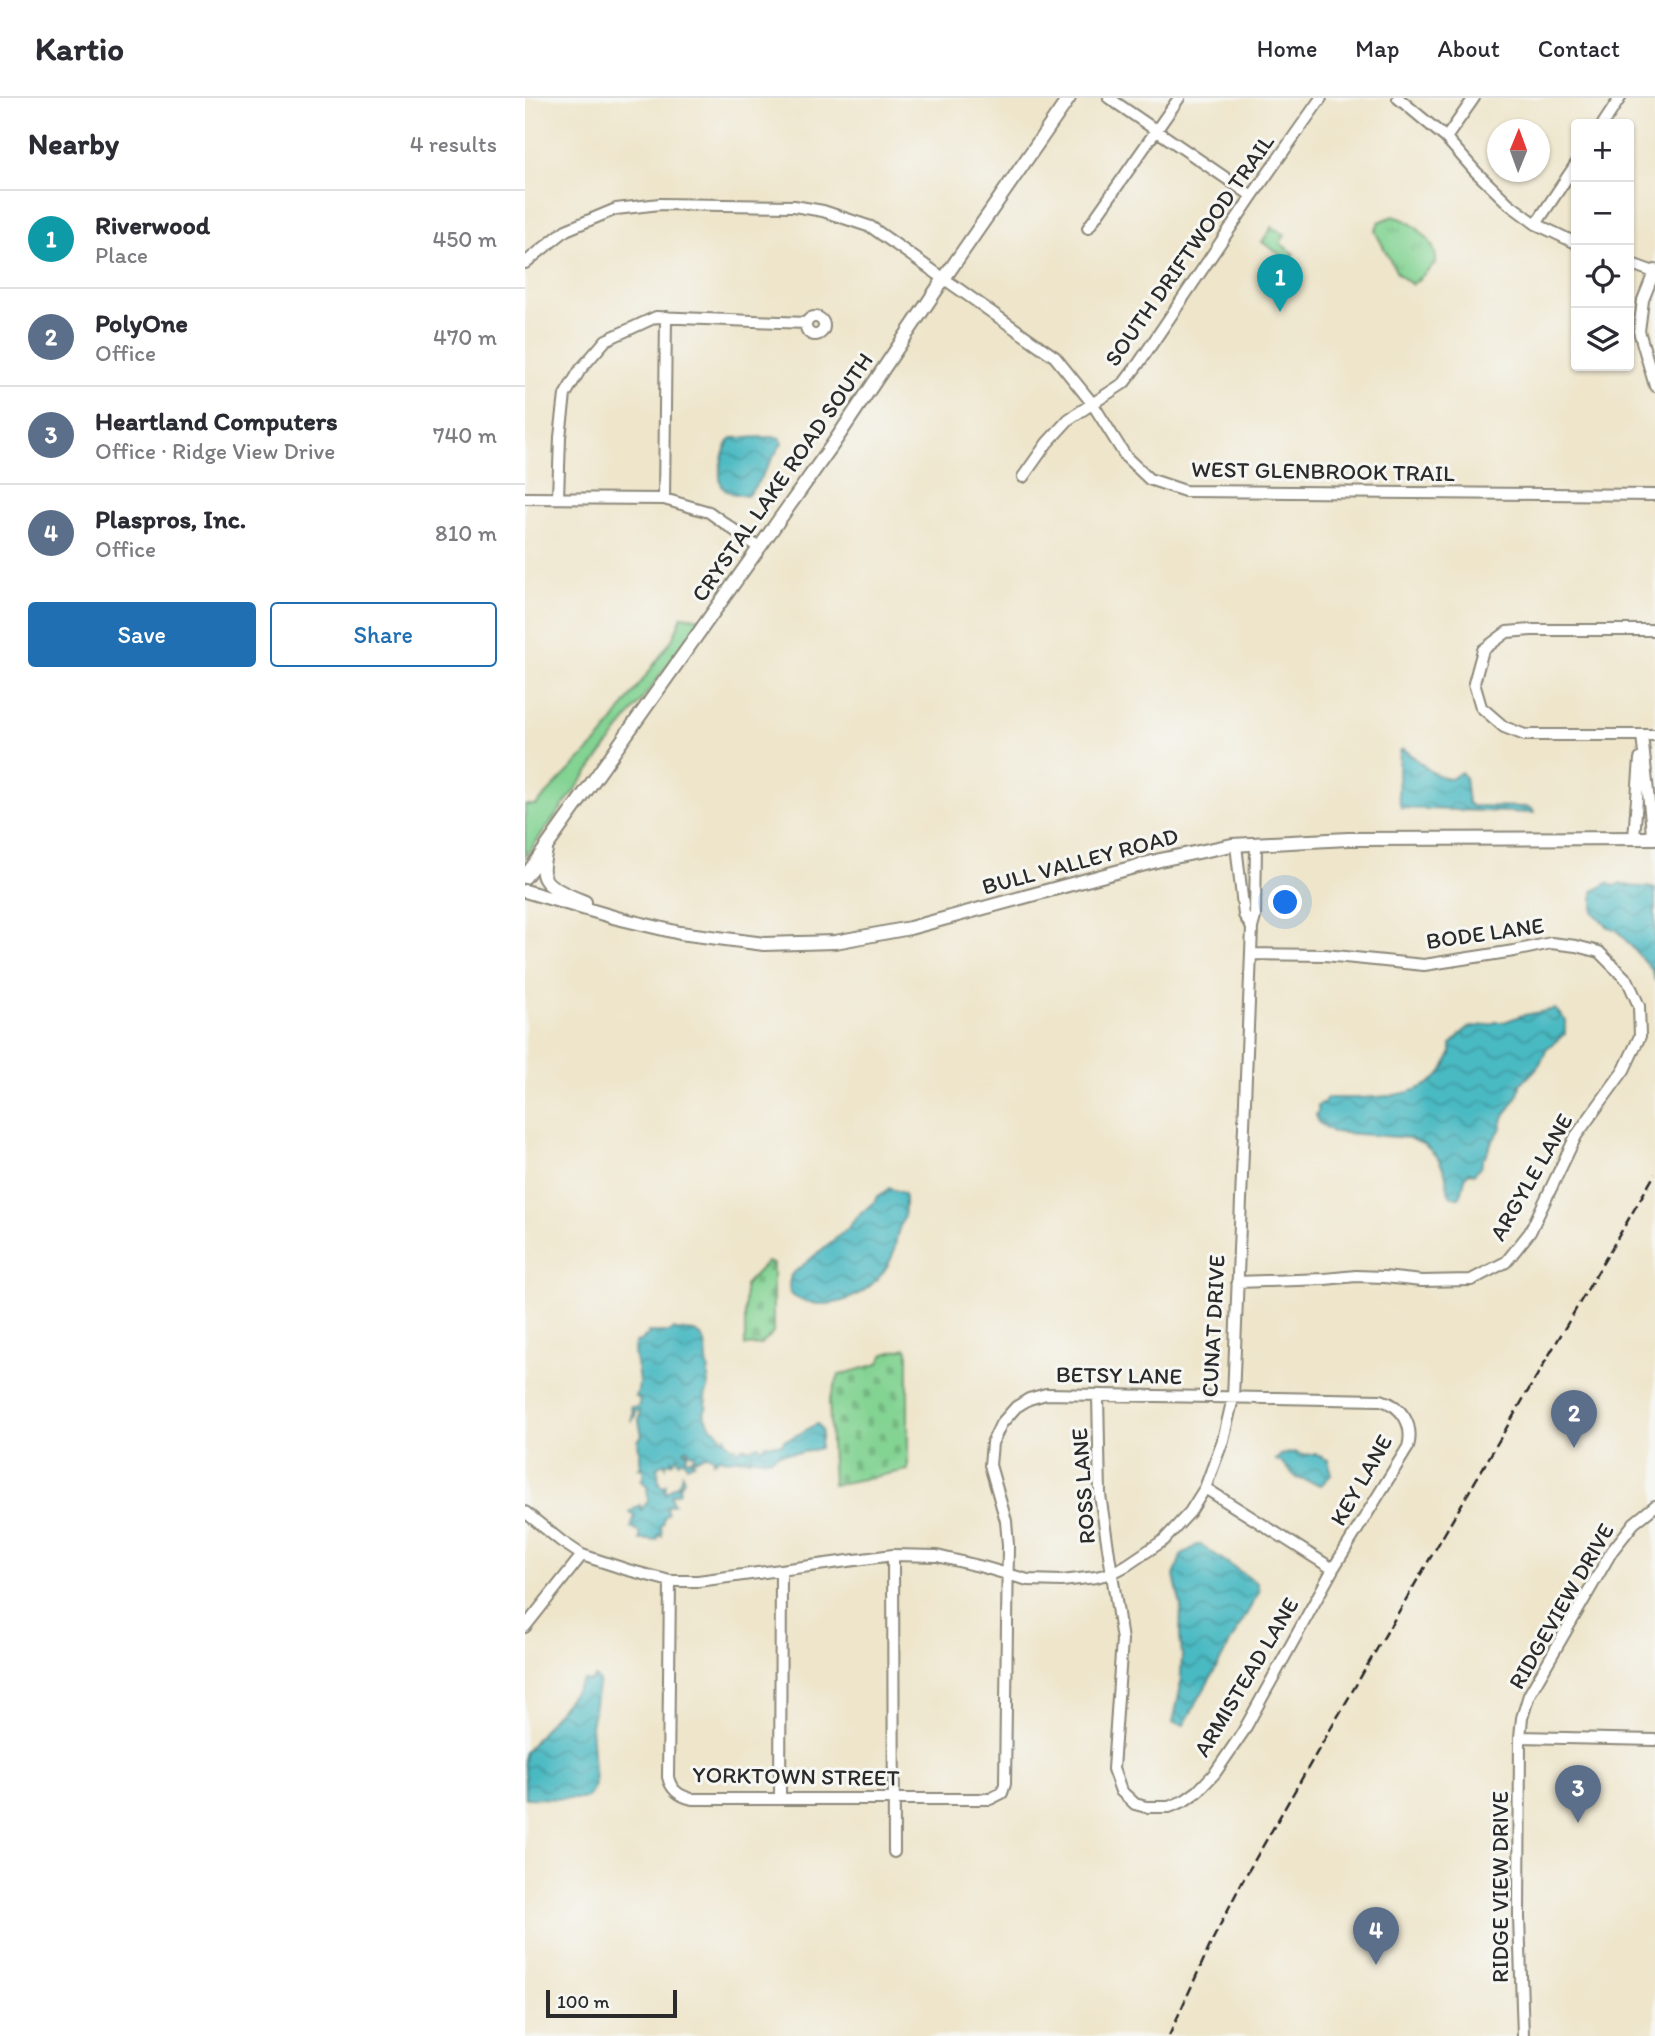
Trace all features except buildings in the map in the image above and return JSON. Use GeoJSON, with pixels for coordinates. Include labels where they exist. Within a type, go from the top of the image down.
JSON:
{"type":"FeatureCollection","features":[{"type":"Feature","properties":{"kind":"street","name":"CRYSTAL LAKE ROAD SOUTH"},"geometry":{"type":"LineString","coordinates":[[525,877],[833,444],[943,279],[1069,98]]}},
{"type":"Feature","properties":{"kind":"street"},"geometry":{"type":"LineString","coordinates":[[1109,98],[1252,196]]}},
{"type":"Feature","properties":{"kind":"street"},"geometry":{"type":"LineString","coordinates":[[1088,228],[1179,98]]}},
{"type":"Feature","properties":{"kind":"street","name":"SOUTH DRIFTWOOD TRAIL"},"geometry":{"type":"LineString","coordinates":[[1023,477],[1047,443],[1069,419],[1123,383],[1139,363],[1321,98]]}},
{"type":"Feature","properties":{"kind":"street"},"geometry":{"type":"LineString","coordinates":[[1398,98],[1446,138],[1509,204],[1536,224],[1571,241]]}},
{"type":"Feature","properties":{"kind":"street"},"geometry":{"type":"LineString","coordinates":[[1446,138],[1474,98]]}},
{"type":"Feature","properties":{"kind":"street"},"geometry":{"type":"LineString","coordinates":[[1606,119],[1620,98]]}},
{"type":"Feature","properties":{"kind":"street"},"geometry":{"type":"LineString","coordinates":[[1536,224],[1571,172]]}},
{"type":"Feature","properties":{"kind":"street","name":"WEST GLENBROOK TRAIL"},"geometry":{"type":"LineString","coordinates":[[525,263],[566,230],[615,209],[660,204],[794,206],[824,211],[871,227],[1055,357],[1092,403],[1126,457],[1149,479],[1185,491],[1655,495]]}},
{"type":"Feature","properties":{"kind":"street"},"geometry":{"type":"LineString","coordinates":[[1634,265],[1654,271],[1643,300],[1639,331],[1655,386]]}},
{"type":"Feature","properties":{"kind":"street"},"geometry":{"type":"LineString","coordinates":[[558,498],[559,437],[565,395],[580,370],[606,340],[656,317],[806,323]]}},
{"type":"Feature","properties":{"kind":"street"},"geometry":{"type":"LineString","coordinates":[[664,499],[666,317]]}},
{"type":"Feature","properties":{"kind":"street"},"geometry":{"type":"LineString","coordinates":[[525,498],[664,499],[709,513],[759,548]]}},
{"type":"Feature","properties":{"kind":"street"},"geometry":{"type":"LineString","coordinates":[[1655,630],[1531,629],[1507,632],[1483,650],[1474,683],[1481,707],[1504,727],[1525,734],[1655,735]]}},
{"type":"Feature","properties":{"kind":"street"},"geometry":{"type":"LineString","coordinates":[[1634,838],[1642,735]]}},
{"type":"Feature","properties":{"kind":"street"},"geometry":{"type":"LineString","coordinates":[[1642,735],[1653,838]]}},
{"type":"Feature","properties":{"kind":"street","name":"BULL VALLEY ROAD"},"geometry":{"type":"LineString","coordinates":[[525,891],[680,933],[764,944],[835,942],[910,928],[1160,860],[1236,845],[1348,839],[1653,838]]}},
{"type":"Feature","properties":{"kind":"street","name":"CUNAT DRIVE"},"geometry":{"type":"LineString","coordinates":[[525,1512],[582,1555],[670,1581],[698,1581],[893,1555],[937,1556],[1028,1580],[1062,1581],[1112,1573],[1164,1540],[1189,1512],[1205,1488],[1223,1440],[1233,1398],[1256,843]]}},
{"type":"Feature","properties":{"kind":"street","name":"CUNAT DRIVE"},"geometry":{"type":"LineString","coordinates":[[1236,845],[1244,915],[1252,928]]}},
{"type":"Feature","properties":{"kind":"street"},"geometry":{"type":"LineString","coordinates":[[546,847],[544,873],[551,886],[617,918]]}},
{"type":"Feature","properties":{"kind":"street","name":"BODE LANE"},"geometry":{"type":"LineString","coordinates":[[1252,954],[1325,955],[1424,965],[1551,943],[1599,952],[1628,981]]}},
{"type":"Feature","properties":{"kind":"street","name":"ARGYLE LANE"},"geometry":{"type":"LineString","coordinates":[[1237,1282],[1356,1276],[1422,1281],[1471,1280],[1506,1262],[1530,1232],[1576,1136],[1624,1070],[1640,1035],[1639,1006],[1628,981]]}},
{"type":"Feature","properties":{"kind":"street","name":"BETSY LANE"},"geometry":{"type":"LineString","coordinates":[[1002,1793],[1006,1774],[1006,1521],[991,1465],[992,1443],[1001,1424],[1016,1407],[1029,1399],[1046,1394],[1233,1398]]}},
{"type":"Feature","properties":{"kind":"street","name":"ROSS LANE"},"geometry":{"type":"LineString","coordinates":[[1098,1395],[1100,1495],[1112,1573]]}},
{"type":"Feature","properties":{"kind":"street","name":"KEY LANE"},"geometry":{"type":"LineString","coordinates":[[1233,1398],[1381,1400],[1392,1403],[1401,1411],[1409,1432],[1408,1447],[1333,1569]]}},
{"type":"Feature","properties":{"kind":"street"},"geometry":{"type":"LineString","coordinates":[[1205,1488],[1333,1569]]}},
{"type":"Feature","properties":{"kind":"street","name":"RIDGEVIEW DRIVE"},"geometry":{"type":"LineString","coordinates":[[1520,1737],[1529,1695],[1612,1551],[1634,1524],[1655,1506]]}},
{"type":"Feature","properties":{"kind":"street"},"geometry":{"type":"LineString","coordinates":[[525,1627],[582,1555]]}},
{"type":"Feature","properties":{"kind":"street"},"geometry":{"type":"LineString","coordinates":[[893,1555],[894,1852]]}},
{"type":"Feature","properties":{"kind":"street","name":"ARMISTEAD LANE"},"geometry":{"type":"LineString","coordinates":[[1112,1573],[1122,1640],[1114,1769],[1116,1781],[1121,1791],[1135,1804],[1157,1808],[1169,1807],[1190,1797],[1215,1773],[1243,1732],[1333,1569]]}},
{"type":"Feature","properties":{"kind":"street"},"geometry":{"type":"LineString","coordinates":[[780,1798],[781,1570]]}},
{"type":"Feature","properties":{"kind":"street","name":"YORKTOWN STREET"},"geometry":{"type":"LineString","coordinates":[[670,1581],[668,1777],[670,1784],[681,1796],[983,1800],[1002,1793]]}},
{"type":"Feature","properties":{"kind":"street"},"geometry":{"type":"LineString","coordinates":[[1520,1737],[1655,1740]]}},
{"type":"Feature","properties":{"kind":"street","name":"RIDGE VIEW DRIVE"},"geometry":{"type":"LineString","coordinates":[[1520,1737],[1519,1917],[1523,2036]]}},
{"type":"Feature","properties":{"kind":"green space"},"geometry":{"type":"Polygon","coordinates":[[[1393,216],[1423,234],[1436,255],[1436,263],[1412,285],[1397,273],[1375,231],[1379,222],[1393,216]]]}},
{"type":"Feature","properties":{"kind":"green space"},"geometry":{"type":"Polygon","coordinates":[[[1272,227],[1285,235],[1280,243],[1294,254],[1284,269],[1276,264],[1281,255],[1262,242],[1272,227]]]}},
{"type":"Feature","properties":{"kind":"green space"},"geometry":{"type":"Polygon","coordinates":[[[682,616],[702,619],[525,857],[525,805],[536,805],[601,738],[673,638],[682,616]]]}},
{"type":"Feature","properties":{"kind":"green space"},"geometry":{"type":"Polygon","coordinates":[[[767,1262],[773,1264],[773,1333],[761,1345],[745,1346],[745,1285],[767,1262]]]}},
{"type":"Feature","properties":{"kind":"green space"},"geometry":{"type":"Polygon","coordinates":[[[906,1348],[908,1470],[833,1485],[829,1401],[839,1375],[878,1364],[884,1354],[906,1348]]]}},
{"type":"Feature","properties":{"kind":"water"},"geometry":{"type":"Polygon","coordinates":[[[732,438],[780,438],[782,443],[747,496],[725,490],[720,479],[721,464],[732,438]]]}},
{"type":"Feature","properties":{"kind":"water"},"geometry":{"type":"Polygon","coordinates":[[[1404,749],[1444,778],[1451,779],[1461,772],[1465,777],[1468,803],[1472,806],[1528,807],[1534,813],[1401,808],[1398,795],[1400,751],[1404,749]]]}},
{"type":"Feature","properties":{"kind":"water"},"geometry":{"type":"Polygon","coordinates":[[[1608,883],[1655,889],[1655,981],[1652,970],[1617,930],[1608,927],[1593,912],[1593,891],[1608,883]]]}},
{"type":"Feature","properties":{"kind":"water"},"geometry":{"type":"Polygon","coordinates":[[[1555,1009],[1565,1020],[1565,1034],[1546,1049],[1540,1064],[1520,1084],[1517,1096],[1504,1116],[1487,1155],[1474,1174],[1469,1172],[1467,1175],[1459,1197],[1452,1197],[1449,1193],[1445,1172],[1438,1158],[1425,1145],[1409,1138],[1333,1132],[1318,1122],[1318,1105],[1327,1098],[1387,1096],[1418,1089],[1431,1082],[1444,1069],[1451,1055],[1451,1045],[1467,1028],[1555,1009]]]}},
{"type":"Feature","properties":{"kind":"water"},"geometry":{"type":"Polygon","coordinates":[[[889,1188],[903,1193],[905,1212],[892,1256],[882,1274],[859,1294],[845,1300],[817,1304],[790,1294],[791,1275],[848,1228],[877,1196],[889,1188]]]}},
{"type":"Feature","properties":{"kind":"water"},"geometry":{"type":"Polygon","coordinates":[[[673,1329],[694,1332],[705,1343],[709,1371],[705,1396],[707,1406],[704,1413],[711,1427],[723,1440],[725,1435],[727,1442],[738,1451],[742,1447],[749,1449],[758,1445],[762,1448],[766,1444],[782,1444],[784,1440],[817,1424],[822,1432],[820,1448],[800,1453],[777,1454],[768,1459],[720,1458],[713,1461],[714,1457],[705,1455],[695,1460],[694,1454],[687,1448],[684,1451],[688,1452],[686,1458],[693,1458],[694,1463],[687,1466],[685,1461],[679,1462],[677,1457],[673,1462],[672,1460],[671,1463],[666,1463],[666,1466],[664,1463],[656,1468],[659,1484],[663,1487],[666,1485],[665,1494],[679,1483],[682,1474],[684,1479],[681,1485],[679,1484],[680,1492],[671,1495],[674,1504],[666,1507],[668,1514],[661,1526],[662,1536],[658,1535],[658,1539],[652,1541],[640,1540],[640,1533],[631,1528],[635,1515],[630,1512],[640,1505],[641,1510],[648,1501],[647,1486],[641,1480],[643,1469],[638,1468],[641,1467],[638,1441],[642,1435],[640,1411],[635,1411],[631,1422],[631,1407],[638,1407],[640,1399],[636,1397],[639,1382],[634,1347],[636,1342],[649,1335],[648,1332],[670,1332],[673,1329]]]}},
{"type":"Feature","properties":{"kind":"water"},"geometry":{"type":"Polygon","coordinates":[[[1294,1452],[1302,1455],[1315,1454],[1328,1460],[1332,1474],[1321,1485],[1297,1478],[1276,1460],[1281,1455],[1294,1452]]]}},
{"type":"Feature","properties":{"kind":"water"},"geometry":{"type":"Polygon","coordinates":[[[1201,1545],[1257,1583],[1259,1592],[1184,1725],[1173,1723],[1180,1690],[1182,1656],[1181,1606],[1174,1576],[1181,1556],[1201,1545]]]}},
{"type":"Feature","properties":{"kind":"water"},"geometry":{"type":"Polygon","coordinates":[[[595,1677],[599,1681],[591,1726],[595,1784],[589,1796],[584,1799],[525,1798],[525,1752],[584,1680],[589,1682],[595,1677]]]}},
{"type":"Feature","properties":{"kind":"railway"},"geometry":{"type":"LineString","coordinates":[[1169,2036],[1242,1882],[1655,1174]]}},
{"type":"Feature","properties":{"kind":"place","name":"Riverwood"},"geometry":{"type":"Point","coordinates":[1280,312]}},
{"type":"Feature","properties":{"kind":"place","name":"PolyOne"},"geometry":{"type":"Point","coordinates":[1574,1448]}},
{"type":"Feature","properties":{"kind":"place","name":"Heartland Computers"},"geometry":{"type":"Point","coordinates":[1578,1823]}},
{"type":"Feature","properties":{"kind":"place","name":"Plaspros, Inc."},"geometry":{"type":"Point","coordinates":[1376,1965]}}]}
